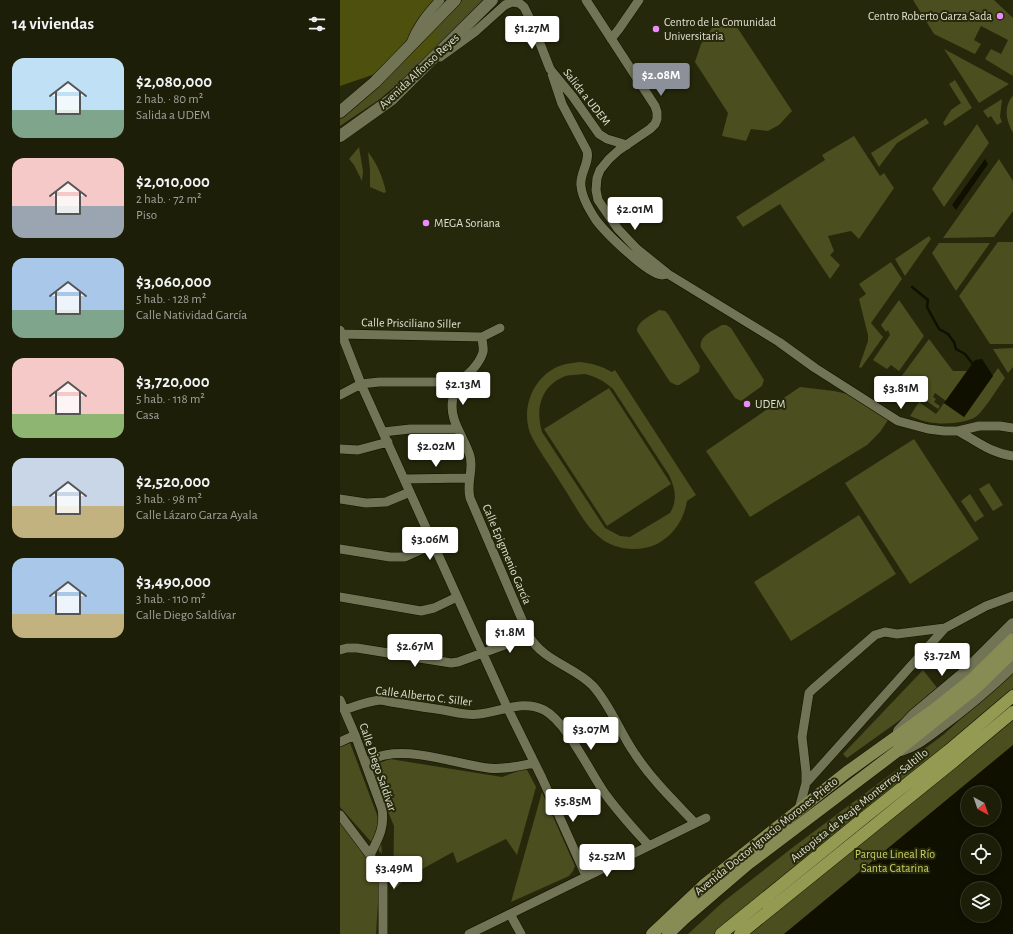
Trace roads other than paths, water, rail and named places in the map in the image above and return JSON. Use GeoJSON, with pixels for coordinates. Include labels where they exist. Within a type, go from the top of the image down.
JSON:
{"type":"FeatureCollection","features":[{"type":"Feature","properties":{"kind":"highway","name":"Autopista de Peaje Monterrey-Saltillo"},"geometry":{"type":"LineString","coordinates":[[721,934],[948,751],[1013,696]]}},
{"type":"Feature","properties":{"kind":"highway"},"geometry":{"type":"LineString","coordinates":[[740,934],[1013,712]]}},
{"type":"Feature","properties":{"kind":"main road","name":"Avenida Alfonso Reyes"},"geometry":{"type":"LineString","coordinates":[[340,112],[375,82],[455,0]]}},
{"type":"Feature","properties":{"kind":"main road","name":"Avenida Alfonso Reyes"},"geometry":{"type":"LineString","coordinates":[[340,136],[392,99],[492,0]]}},
{"type":"Feature","properties":{"kind":"main road","name":"Avenida Doctor Ignacio Morones Prieto"},"geometry":{"type":"LineString","coordinates":[[652,934],[704,884],[799,809],[886,744],[914,716],[963,674],[1013,624]]}},
{"type":"Feature","properties":{"kind":"main road","name":"Avenida Doctor Ignacio Morones Prieto"},"geometry":{"type":"LineString","coordinates":[[668,934],[748,864],[896,752],[910,733],[970,680],[1013,639]]}},
{"type":"Feature","properties":{"kind":"main road","name":"Avenida Doctor Ignacio Morones Prieto"},"geometry":{"type":"LineString","coordinates":[[886,744],[910,733],[977,687],[1013,652]]}},
{"type":"Feature","properties":{"kind":"main road","name":"Avenida Doctor Ignacio Morones Prieto"},"geometry":{"type":"LineString","coordinates":[[896,752],[912,746],[965,708],[984,693],[1013,665]]}},
{"type":"Feature","properties":{"kind":"street"},"geometry":{"type":"LineString","coordinates":[[410,46],[424,17],[440,0]]}},
{"type":"Feature","properties":{"kind":"street"},"geometry":{"type":"LineString","coordinates":[[586,0],[655,106],[657,112],[657,119],[650,129],[609,159],[600,170],[597,178],[596,190],[598,200],[618,229],[637,249],[668,274],[779,342],[815,368],[898,421],[928,429],[958,431],[979,426],[1000,426],[1013,428]]}},
{"type":"Feature","properties":{"kind":"street"},"geometry":{"type":"LineString","coordinates":[[610,39],[619,29],[639,0]]}},
{"type":"Feature","properties":{"kind":"street","name":"Salida a UDEM"},"geometry":{"type":"LineString","coordinates":[[426,67],[476,31],[505,5],[512,2],[517,2],[524,7],[550,69],[573,97],[599,134],[607,139],[627,145]]}},
{"type":"Feature","properties":{"kind":"street"},"geometry":{"type":"LineString","coordinates":[[550,69],[562,104],[587,151],[588,156],[583,169],[580,187],[589,208],[596,220],[608,234],[646,268],[662,276],[668,274]]}},
{"type":"Feature","properties":{"kind":"street"},"geometry":{"type":"LineString","coordinates":[[482,337],[500,328]]}},
{"type":"Feature","properties":{"kind":"street"},"geometry":{"type":"LineString","coordinates":[[340,333],[361,384],[457,597],[586,876]]}},
{"type":"Feature","properties":{"kind":"street","name":"Calle Prisciliano Siller"},"geometry":{"type":"LineString","coordinates":[[340,333],[482,337]]}},
{"type":"Feature","properties":{"kind":"street","name":"Calle Epigmenio García"},"geometry":{"type":"LineString","coordinates":[[482,337],[483,353],[468,374],[458,383],[453,396],[453,416],[470,456],[472,465],[468,486],[470,498],[529,636],[544,653],[593,686],[634,753],[657,783],[695,823]]}},
{"type":"Feature","properties":{"kind":"street"},"geometry":{"type":"LineString","coordinates":[[340,395],[361,384],[379,382],[458,383]]}},
{"type":"Feature","properties":{"kind":"street"},"geometry":{"type":"LineString","coordinates":[[383,432],[410,429],[458,429]]}},
{"type":"Feature","properties":{"kind":"street"},"geometry":{"type":"LineString","coordinates":[[958,431],[990,450],[1013,456]]}},
{"type":"Feature","properties":{"kind":"street"},"geometry":{"type":"LineString","coordinates":[[340,449],[358,450],[388,442]]}},
{"type":"Feature","properties":{"kind":"street"},"geometry":{"type":"LineString","coordinates":[[404,479],[469,478]]}},
{"type":"Feature","properties":{"kind":"street"},"geometry":{"type":"LineString","coordinates":[[340,499],[366,503],[386,502],[410,492]]}},
{"type":"Feature","properties":{"kind":"street"},"geometry":{"type":"LineString","coordinates":[[340,548],[390,558],[405,557],[434,544]]}},
{"type":"Feature","properties":{"kind":"street"},"geometry":{"type":"LineString","coordinates":[[806,783],[945,628],[986,606],[1013,596]]}},
{"type":"Feature","properties":{"kind":"street"},"geometry":{"type":"LineString","coordinates":[[340,597],[421,611],[434,608],[457,597]]}},
{"type":"Feature","properties":{"kind":"street"},"geometry":{"type":"LineString","coordinates":[[799,809],[806,783],[802,737],[809,693],[875,635],[884,632],[898,634],[945,628]]}},
{"type":"Feature","properties":{"kind":"street"},"geometry":{"type":"LineString","coordinates":[[340,650],[357,648],[450,663],[458,662],[529,636]]}},
{"type":"Feature","properties":{"kind":"street","name":"Calle Diego Saldívar"},"geometry":{"type":"LineString","coordinates":[[340,700],[355,735],[382,809],[384,819],[370,855]]}},
{"type":"Feature","properties":{"kind":"street","name":"Calle Alberto C. Siller"},"geometry":{"type":"LineString","coordinates":[[344,710],[380,700],[470,715],[488,713],[507,707],[532,706],[544,710],[558,720],[605,794],[648,846]]}},
{"type":"Feature","properties":{"kind":"street"},"geometry":{"type":"LineString","coordinates":[[340,742],[355,735]]}},
{"type":"Feature","properties":{"kind":"street"},"geometry":{"type":"LineString","coordinates":[[365,763],[383,755],[394,754],[423,756],[489,768],[513,767],[534,763]]}},
{"type":"Feature","properties":{"kind":"street"},"geometry":{"type":"LineString","coordinates":[[340,815],[370,855],[383,878],[383,934]]}},
{"type":"Feature","properties":{"kind":"street"},"geometry":{"type":"LineString","coordinates":[[468,934],[706,818]]}},
{"type":"Feature","properties":{"kind":"street"},"geometry":{"type":"LineString","coordinates":[[510,914],[521,934]]}},
{"type":"Feature","properties":{"kind":"waterway"},"geometry":{"type":"LineString","coordinates":[[912,287],[928,300],[927,307],[939,329],[948,334],[954,342],[956,349],[965,354],[972,363]]}},
{"type":"Feature","properties":{"kind":"place","name":"Centro Roberto Garza Sada"},"geometry":{"type":"Point","coordinates":[1000,16]}},
{"type":"Feature","properties":{"kind":"place","name":"Centro de la Comunidad Universitaria"},"geometry":{"type":"Point","coordinates":[656,29]}},
{"type":"Feature","properties":{"kind":"place","name":"MEGA Soriana"},"geometry":{"type":"Point","coordinates":[426,223]}},
{"type":"Feature","properties":{"kind":"place","name":"UDEM"},"geometry":{"type":"Point","coordinates":[747,404]}},
{"type":"Feature","properties":{"kind":"park label","name":"Parque Lineal Río Santa Catarina"},"geometry":{"type":"Point","coordinates":[895,861]}}]}
